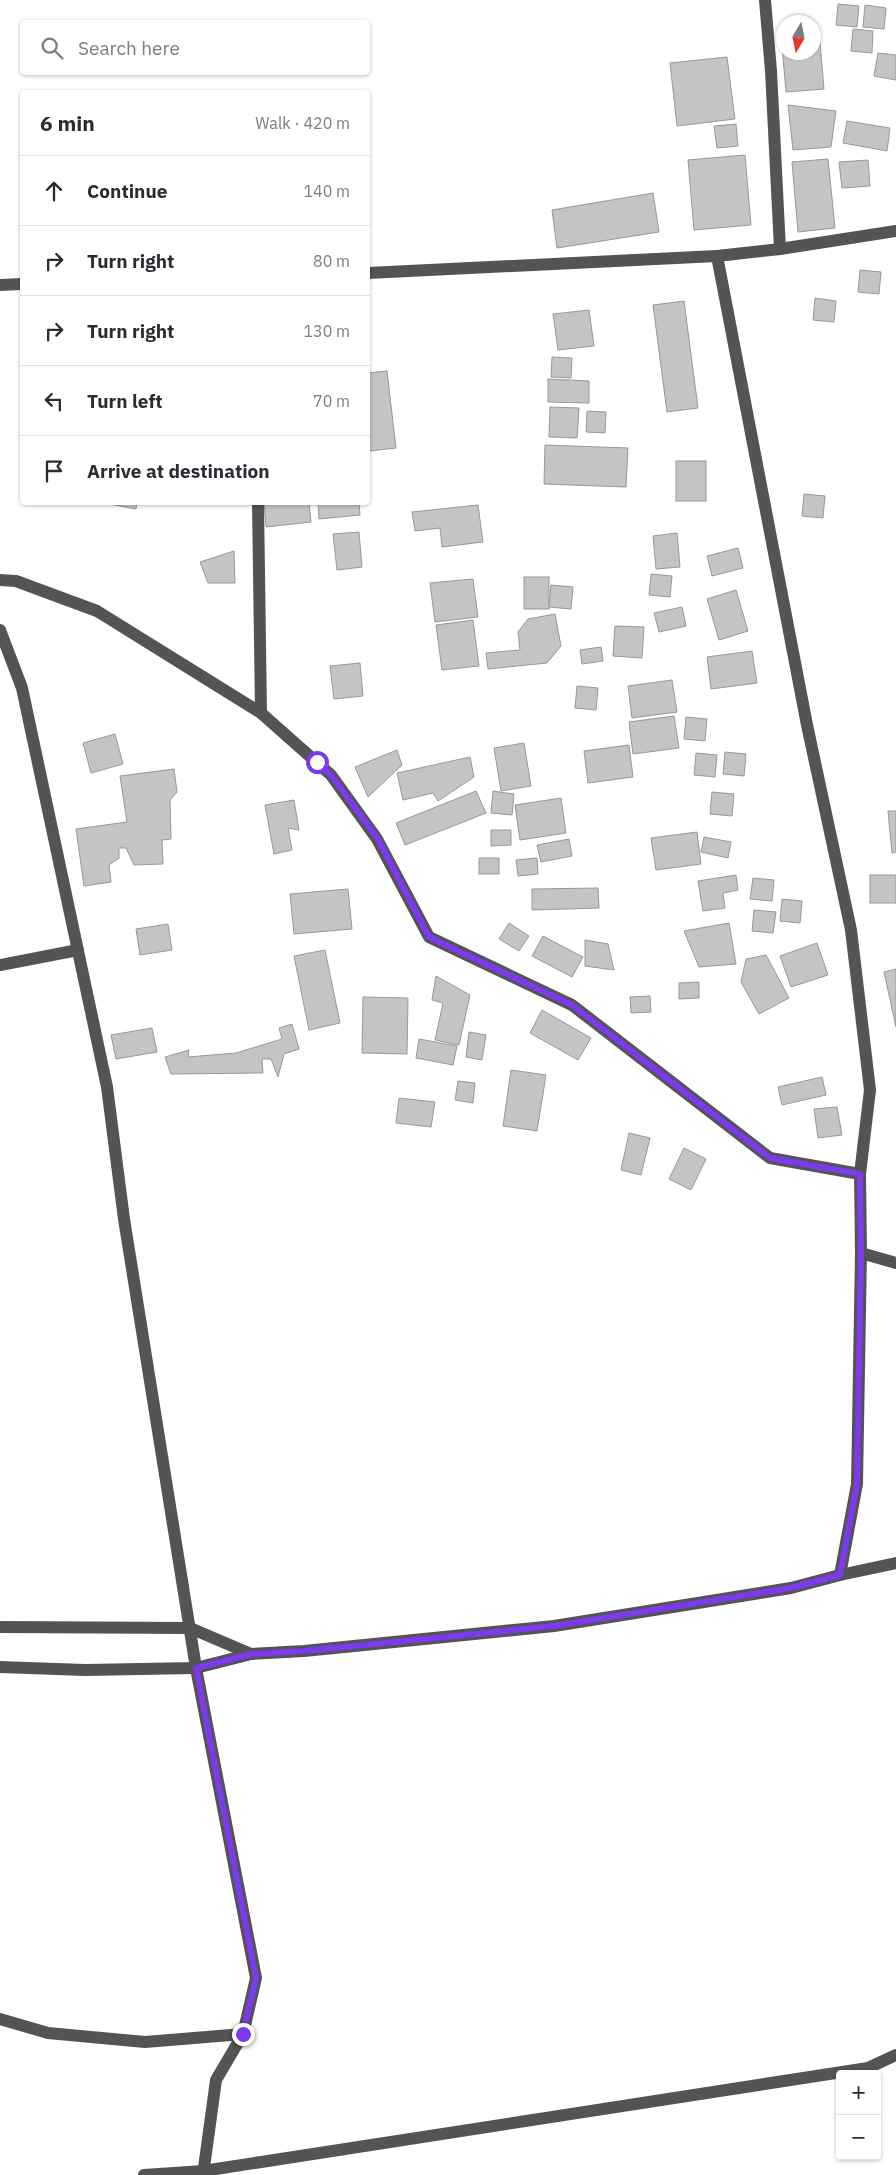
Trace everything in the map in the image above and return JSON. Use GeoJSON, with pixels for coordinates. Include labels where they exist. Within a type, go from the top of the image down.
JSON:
{"type":"FeatureCollection","features":[{"type":"Feature","properties":{"kind":"street"},"geometry":{"type":"LineString","coordinates":[[765,0],[771,71],[780,249]]}},
{"type":"Feature","properties":{"kind":"street"},"geometry":{"type":"LineString","coordinates":[[370,273],[716,256],[780,249],[896,231]]}},
{"type":"Feature","properties":{"kind":"street"},"geometry":{"type":"LineString","coordinates":[[716,256],[807,725],[851,930],[870,1090],[860,1174],[861,1254],[857,1484],[840,1575]]}},
{"type":"Feature","properties":{"kind":"street"},"geometry":{"type":"LineString","coordinates":[[0,285],[20,284]]}},
{"type":"Feature","properties":{"kind":"street"},"geometry":{"type":"LineString","coordinates":[[258,505],[261,713]]}},
{"type":"Feature","properties":{"kind":"street"},"geometry":{"type":"LineString","coordinates":[[0,580],[16,580],[97,611],[261,713],[331,775],[378,839],[429,937],[572,1005],[770,1158],[860,1174]]}},
{"type":"Feature","properties":{"kind":"street"},"geometry":{"type":"LineString","coordinates":[[0,630],[22,688],[107,1087],[124,1219],[196,1668],[256,1978],[243,2034],[216,2080],[203,2173]]}},
{"type":"Feature","properties":{"kind":"street"},"geometry":{"type":"LineString","coordinates":[[0,965],[78,950]]}},
{"type":"Feature","properties":{"kind":"street"},"geometry":{"type":"LineString","coordinates":[[861,1254],[896,1263]]}},
{"type":"Feature","properties":{"kind":"street"},"geometry":{"type":"LineString","coordinates":[[0,1667],[85,1670],[196,1668],[252,1654],[304,1651],[554,1626],[791,1588],[840,1575],[896,1566]]}},
{"type":"Feature","properties":{"kind":"street"},"geometry":{"type":"LineString","coordinates":[[0,1627],[190,1628],[252,1654]]}},
{"type":"Feature","properties":{"kind":"street"},"geometry":{"type":"LineString","coordinates":[[0,2019],[48,2033],[145,2042],[243,2034]]}},
{"type":"Feature","properties":{"kind":"street"},"geometry":{"type":"LineString","coordinates":[[144,2175],[203,2173],[868,2068],[896,2055]]}},
{"type":"Feature","properties":{"kind":"building"},"geometry":{"type":"Polygon","coordinates":[[[838,4],[859,6],[857,27],[836,25],[838,4]]]}},
{"type":"Feature","properties":{"kind":"building"},"geometry":{"type":"Polygon","coordinates":[[[865,5],[886,8],[884,29],[863,27],[865,5]]]}},
{"type":"Feature","properties":{"kind":"building"},"geometry":{"type":"Polygon","coordinates":[[[853,29],[873,31],[872,53],[851,51],[853,29]]]}},
{"type":"Feature","properties":{"kind":"building"},"geometry":{"type":"Polygon","coordinates":[[[878,53],[896,55],[896,80],[874,76],[878,53]]]}},
{"type":"Feature","properties":{"kind":"building"},"geometry":{"type":"Polygon","coordinates":[[[821,54],[824,89],[786,92],[783,60],[821,60],[821,54]]]}},
{"type":"Feature","properties":{"kind":"building"},"geometry":{"type":"Polygon","coordinates":[[[727,57],[735,119],[677,126],[670,63],[727,57]]]}},
{"type":"Feature","properties":{"kind":"building"},"geometry":{"type":"Polygon","coordinates":[[[788,105],[836,111],[831,147],[793,150],[788,105]]]}},
{"type":"Feature","properties":{"kind":"building"},"geometry":{"type":"Polygon","coordinates":[[[847,121],[890,128],[887,151],[843,143],[847,121]]]}},
{"type":"Feature","properties":{"kind":"building"},"geometry":{"type":"Polygon","coordinates":[[[736,124],[738,146],[717,148],[714,126],[736,124]]]}},
{"type":"Feature","properties":{"kind":"building"},"geometry":{"type":"Polygon","coordinates":[[[745,155],[751,225],[694,230],[688,160],[745,155]]]}},
{"type":"Feature","properties":{"kind":"building"},"geometry":{"type":"Polygon","coordinates":[[[828,159],[835,228],[798,232],[792,162],[828,159]]]}},
{"type":"Feature","properties":{"kind":"building"},"geometry":{"type":"Polygon","coordinates":[[[868,160],[870,186],[842,188],[839,162],[868,160]]]}},
{"type":"Feature","properties":{"kind":"building"},"geometry":{"type":"Polygon","coordinates":[[[653,193],[659,232],[557,248],[552,210],[653,193]]]}},
{"type":"Feature","properties":{"kind":"building"},"geometry":{"type":"Polygon","coordinates":[[[860,270],[881,272],[879,294],[858,292],[860,270]]]}},
{"type":"Feature","properties":{"kind":"building"},"geometry":{"type":"Polygon","coordinates":[[[815,298],[836,301],[834,322],[813,320],[815,298]]]}},
{"type":"Feature","properties":{"kind":"building"},"geometry":{"type":"Polygon","coordinates":[[[684,301],[698,408],[667,412],[653,305],[684,301]]]}},
{"type":"Feature","properties":{"kind":"building"},"geometry":{"type":"Polygon","coordinates":[[[589,310],[594,346],[558,350],[553,314],[589,310]]]}},
{"type":"Feature","properties":{"kind":"building"},"geometry":{"type":"Polygon","coordinates":[[[552,357],[572,358],[571,378],[551,377],[552,357]]]}},
{"type":"Feature","properties":{"kind":"building"},"geometry":{"type":"Polygon","coordinates":[[[387,371],[396,448],[370,451],[370,373],[387,371]]]}},
{"type":"Feature","properties":{"kind":"building"},"geometry":{"type":"Polygon","coordinates":[[[548,379],[589,381],[589,403],[548,402],[548,379]]]}},
{"type":"Feature","properties":{"kind":"building"},"geometry":{"type":"Polygon","coordinates":[[[550,407],[579,408],[577,438],[549,437],[550,407]]]}},
{"type":"Feature","properties":{"kind":"building"},"geometry":{"type":"Polygon","coordinates":[[[587,411],[606,412],[605,433],[586,432],[587,411]]]}},
{"type":"Feature","properties":{"kind":"building"},"geometry":{"type":"Polygon","coordinates":[[[545,445],[628,448],[626,487],[544,484],[545,445]]]}},
{"type":"Feature","properties":{"kind":"building"},"geometry":{"type":"Polygon","coordinates":[[[676,461],[706,461],[706,501],[676,501],[676,461]]]}},
{"type":"Feature","properties":{"kind":"building"},"geometry":{"type":"Polygon","coordinates":[[[804,494],[825,496],[823,518],[802,516],[804,494]]]}},
{"type":"Feature","properties":{"kind":"building"},"geometry":{"type":"Polygon","coordinates":[[[114,505],[137,505],[136,509],[114,505]]]}},
{"type":"Feature","properties":{"kind":"building"},"geometry":{"type":"Polygon","coordinates":[[[264,505],[309,505],[311,522],[266,527],[264,505]]]}},
{"type":"Feature","properties":{"kind":"building"},"geometry":{"type":"Polygon","coordinates":[[[318,505],[359,505],[360,515],[319,519],[318,505]]]}},
{"type":"Feature","properties":{"kind":"building"},"geometry":{"type":"Polygon","coordinates":[[[478,505],[483,542],[442,547],[440,528],[415,531],[412,512],[478,505]]]}},
{"type":"Feature","properties":{"kind":"building"},"geometry":{"type":"Polygon","coordinates":[[[359,532],[362,567],[337,570],[333,534],[359,532]]]}},
{"type":"Feature","properties":{"kind":"building"},"geometry":{"type":"Polygon","coordinates":[[[677,533],[680,567],[656,569],[653,536],[677,533]]]}},
{"type":"Feature","properties":{"kind":"building"},"geometry":{"type":"Polygon","coordinates":[[[738,548],[743,568],[712,576],[707,556],[738,548]]]}},
{"type":"Feature","properties":{"kind":"building"},"geometry":{"type":"Polygon","coordinates":[[[234,551],[235,583],[208,583],[200,562],[234,551]]]}},
{"type":"Feature","properties":{"kind":"building"},"geometry":{"type":"Polygon","coordinates":[[[651,574],[672,576],[670,597],[649,595],[651,574]]]}},
{"type":"Feature","properties":{"kind":"building"},"geometry":{"type":"Polygon","coordinates":[[[524,577],[549,577],[549,609],[524,609],[524,577]]]}},
{"type":"Feature","properties":{"kind":"building"},"geometry":{"type":"Polygon","coordinates":[[[473,579],[478,617],[435,622],[430,583],[473,579]]]}},
{"type":"Feature","properties":{"kind":"building"},"geometry":{"type":"Polygon","coordinates":[[[551,585],[573,587],[571,609],[549,607],[551,585]]]}},
{"type":"Feature","properties":{"kind":"building"},"geometry":{"type":"Polygon","coordinates":[[[736,590],[748,631],[719,640],[707,599],[736,590]]]}},
{"type":"Feature","properties":{"kind":"building"},"geometry":{"type":"Polygon","coordinates":[[[682,607],[686,626],[659,632],[654,613],[682,607]]]}},
{"type":"Feature","properties":{"kind":"building"},"geometry":{"type":"Polygon","coordinates":[[[555,614],[561,646],[547,663],[488,669],[486,653],[520,650],[518,632],[528,619],[555,614]]]}},
{"type":"Feature","properties":{"kind":"building"},"geometry":{"type":"Polygon","coordinates":[[[473,620],[479,666],[442,670],[436,625],[473,620]]]}},
{"type":"Feature","properties":{"kind":"building"},"geometry":{"type":"Polygon","coordinates":[[[615,626],[644,627],[642,658],[613,656],[615,626]]]}},
{"type":"Feature","properties":{"kind":"building"},"geometry":{"type":"Polygon","coordinates":[[[601,647],[603,661],[582,664],[580,650],[601,647]]]}},
{"type":"Feature","properties":{"kind":"building"},"geometry":{"type":"Polygon","coordinates":[[[752,651],[757,683],[711,689],[707,657],[752,651]]]}},
{"type":"Feature","properties":{"kind":"building"},"geometry":{"type":"Polygon","coordinates":[[[360,663],[363,696],[334,699],[330,666],[360,663]]]}},
{"type":"Feature","properties":{"kind":"building"},"geometry":{"type":"Polygon","coordinates":[[[672,680],[677,712],[632,718],[628,686],[672,680]]]}},
{"type":"Feature","properties":{"kind":"building"},"geometry":{"type":"Polygon","coordinates":[[[577,686],[598,688],[596,710],[575,708],[577,686]]]}},
{"type":"Feature","properties":{"kind":"building"},"geometry":{"type":"Polygon","coordinates":[[[674,716],[679,748],[633,754],[629,722],[674,716]]]}},
{"type":"Feature","properties":{"kind":"building"},"geometry":{"type":"Polygon","coordinates":[[[686,717],[707,719],[705,741],[684,739],[686,717]]]}},
{"type":"Feature","properties":{"kind":"building"},"geometry":{"type":"Polygon","coordinates":[[[115,734],[123,764],[91,773],[83,743],[115,734]]]}},
{"type":"Feature","properties":{"kind":"building"},"geometry":{"type":"Polygon","coordinates":[[[524,743],[531,786],[501,791],[494,748],[524,743]]]}},
{"type":"Feature","properties":{"kind":"building"},"geometry":{"type":"Polygon","coordinates":[[[629,745],[633,777],[588,783],[584,751],[629,745]]]}},
{"type":"Feature","properties":{"kind":"building"},"geometry":{"type":"Polygon","coordinates":[[[397,750],[402,765],[368,797],[355,767],[397,750]]]}},
{"type":"Feature","properties":{"kind":"building"},"geometry":{"type":"Polygon","coordinates":[[[725,752],[746,754],[744,776],[723,774],[725,752]]]}},
{"type":"Feature","properties":{"kind":"building"},"geometry":{"type":"Polygon","coordinates":[[[696,753],[717,755],[715,777],[694,775],[696,753]]]}},
{"type":"Feature","properties":{"kind":"building"},"geometry":{"type":"Polygon","coordinates":[[[470,757],[474,777],[438,801],[433,793],[403,800],[397,773],[470,757]]]}},
{"type":"Feature","properties":{"kind":"building"},"geometry":{"type":"Polygon","coordinates":[[[174,769],[177,792],[170,800],[171,839],[162,840],[163,864],[134,865],[126,848],[119,848],[119,858],[109,865],[111,882],[84,886],[76,829],[127,822],[120,776],[174,769]]]}},
{"type":"Feature","properties":{"kind":"building"},"geometry":{"type":"Polygon","coordinates":[[[476,791],[486,813],[405,845],[396,823],[476,791]]]}},
{"type":"Feature","properties":{"kind":"building"},"geometry":{"type":"Polygon","coordinates":[[[493,791],[514,794],[512,815],[491,813],[493,791]]]}},
{"type":"Feature","properties":{"kind":"building"},"geometry":{"type":"Polygon","coordinates":[[[712,792],[734,794],[732,816],[710,814],[712,792]]]}},
{"type":"Feature","properties":{"kind":"building"},"geometry":{"type":"Polygon","coordinates":[[[561,798],[566,833],[520,840],[515,805],[561,798]]]}},
{"type":"Feature","properties":{"kind":"building"},"geometry":{"type":"Polygon","coordinates":[[[294,800],[299,830],[288,828],[292,850],[274,854],[265,805],[294,800]]]}},
{"type":"Feature","properties":{"kind":"building"},"geometry":{"type":"Polygon","coordinates":[[[888,811],[896,811],[896,852],[892,853],[888,811]]]}},
{"type":"Feature","properties":{"kind":"building"},"geometry":{"type":"Polygon","coordinates":[[[491,830],[511,830],[511,845],[491,846],[491,830]]]}},
{"type":"Feature","properties":{"kind":"building"},"geometry":{"type":"Polygon","coordinates":[[[697,832],[701,864],[656,870],[651,838],[697,832]]]}},
{"type":"Feature","properties":{"kind":"building"},"geometry":{"type":"Polygon","coordinates":[[[704,837],[731,842],[728,858],[701,852],[704,837]]]}},
{"type":"Feature","properties":{"kind":"building"},"geometry":{"type":"Polygon","coordinates":[[[569,839],[572,856],[541,862],[537,845],[569,839]]]}},
{"type":"Feature","properties":{"kind":"building"},"geometry":{"type":"Polygon","coordinates":[[[479,858],[499,858],[499,874],[479,874],[479,858]]]}},
{"type":"Feature","properties":{"kind":"building"},"geometry":{"type":"Polygon","coordinates":[[[537,858],[538,874],[518,876],[516,860],[537,858]]]}},
{"type":"Feature","properties":{"kind":"building"},"geometry":{"type":"Polygon","coordinates":[[[736,875],[738,890],[723,893],[725,908],[703,911],[698,881],[736,875]]]}},
{"type":"Feature","properties":{"kind":"building"},"geometry":{"type":"Polygon","coordinates":[[[870,875],[896,875],[896,903],[870,903],[870,875]]]}},
{"type":"Feature","properties":{"kind":"building"},"geometry":{"type":"Polygon","coordinates":[[[753,878],[774,880],[772,901],[750,899],[753,878]]]}},
{"type":"Feature","properties":{"kind":"building"},"geometry":{"type":"Polygon","coordinates":[[[598,888],[599,908],[532,910],[532,889],[598,888]]]}},
{"type":"Feature","properties":{"kind":"building"},"geometry":{"type":"Polygon","coordinates":[[[348,889],[352,929],[294,934],[290,894],[348,889]]]}},
{"type":"Feature","properties":{"kind":"building"},"geometry":{"type":"Polygon","coordinates":[[[782,899],[802,901],[800,923],[780,921],[782,899]]]}},
{"type":"Feature","properties":{"kind":"building"},"geometry":{"type":"Polygon","coordinates":[[[754,910],[776,912],[773,933],[752,931],[754,910]]]}},
{"type":"Feature","properties":{"kind":"building"},"geometry":{"type":"Polygon","coordinates":[[[509,923],[529,936],[519,951],[499,939],[509,923]]]}},
{"type":"Feature","properties":{"kind":"building"},"geometry":{"type":"Polygon","coordinates":[[[729,923],[736,964],[699,967],[684,931],[729,923]]]}},
{"type":"Feature","properties":{"kind":"building"},"geometry":{"type":"Polygon","coordinates":[[[168,924],[172,950],[140,955],[136,929],[168,924]]]}},
{"type":"Feature","properties":{"kind":"building"},"geometry":{"type":"Polygon","coordinates":[[[543,936],[583,957],[572,977],[532,956],[543,936]]]}},
{"type":"Feature","properties":{"kind":"building"},"geometry":{"type":"Polygon","coordinates":[[[585,940],[608,944],[614,970],[585,966],[585,940]]]}},
{"type":"Feature","properties":{"kind":"building"},"geometry":{"type":"Polygon","coordinates":[[[817,943],[828,975],[791,987],[780,956],[817,943]]]}},
{"type":"Feature","properties":{"kind":"building"},"geometry":{"type":"Polygon","coordinates":[[[325,950],[340,1023],[309,1030],[294,956],[325,950]]]}},
{"type":"Feature","properties":{"kind":"building"},"geometry":{"type":"Polygon","coordinates":[[[766,955],[789,998],[759,1014],[741,982],[746,959],[766,955]]]}},
{"type":"Feature","properties":{"kind":"building"},"geometry":{"type":"Polygon","coordinates":[[[896,969],[896,1027],[884,972],[896,969]]]}},
{"type":"Feature","properties":{"kind":"building"},"geometry":{"type":"Polygon","coordinates":[[[436,976],[470,995],[459,1045],[435,1040],[443,1003],[432,1000],[436,976]]]}},
{"type":"Feature","properties":{"kind":"building"},"geometry":{"type":"Polygon","coordinates":[[[699,982],[699,998],[679,999],[679,983],[699,982]]]}},
{"type":"Feature","properties":{"kind":"building"},"geometry":{"type":"Polygon","coordinates":[[[650,996],[651,1012],[631,1013],[630,997],[650,996]]]}},
{"type":"Feature","properties":{"kind":"building"},"geometry":{"type":"Polygon","coordinates":[[[363,997],[408,998],[407,1054],[362,1053],[363,997]]]}},
{"type":"Feature","properties":{"kind":"building"},"geometry":{"type":"Polygon","coordinates":[[[542,1010],[591,1038],[578,1060],[530,1033],[542,1010]]]}},
{"type":"Feature","properties":{"kind":"building"},"geometry":{"type":"Polygon","coordinates":[[[292,1024],[299,1049],[284,1054],[278,1077],[271,1059],[262,1059],[263,1073],[171,1074],[165,1057],[189,1050],[188,1057],[236,1053],[282,1039],[279,1028],[292,1024]]]}},
{"type":"Feature","properties":{"kind":"building"},"geometry":{"type":"Polygon","coordinates":[[[152,1028],[157,1052],[116,1059],[111,1035],[152,1028]]]}},
{"type":"Feature","properties":{"kind":"building"},"geometry":{"type":"Polygon","coordinates":[[[469,1032],[486,1035],[482,1060],[466,1057],[469,1032]]]}},
{"type":"Feature","properties":{"kind":"building"},"geometry":{"type":"Polygon","coordinates":[[[419,1039],[457,1046],[453,1065],[416,1058],[419,1039]]]}},
{"type":"Feature","properties":{"kind":"building"},"geometry":{"type":"Polygon","coordinates":[[[511,1070],[546,1075],[537,1131],[503,1126],[511,1070]]]}},
{"type":"Feature","properties":{"kind":"building"},"geometry":{"type":"Polygon","coordinates":[[[822,1077],[826,1095],[782,1105],[778,1087],[822,1077]]]}},
{"type":"Feature","properties":{"kind":"building"},"geometry":{"type":"Polygon","coordinates":[[[458,1081],[475,1083],[473,1103],[455,1100],[458,1081]]]}},
{"type":"Feature","properties":{"kind":"building"},"geometry":{"type":"Polygon","coordinates":[[[399,1098],[435,1102],[431,1127],[396,1123],[399,1098]]]}},
{"type":"Feature","properties":{"kind":"building"},"geometry":{"type":"Polygon","coordinates":[[[837,1107],[842,1135],[818,1138],[814,1109],[837,1107]]]}},
{"type":"Feature","properties":{"kind":"building"},"geometry":{"type":"Polygon","coordinates":[[[629,1133],[650,1138],[641,1175],[621,1170],[629,1133]]]}},
{"type":"Feature","properties":{"kind":"building"},"geometry":{"type":"Polygon","coordinates":[[[684,1148],[706,1159],[691,1190],[669,1179],[684,1148]]]}},
{"type":"Feature","properties":{"kind":"route"},"geometry":{"type":"LineString","coordinates":[[243,2034],[256,1978],[202,1691],[196,1668],[252,1654],[304,1651],[554,1626],[791,1588],[840,1575],[857,1484],[861,1254],[860,1174],[770,1158],[572,1005],[429,937],[378,839],[331,775],[317,762]]}}]}
